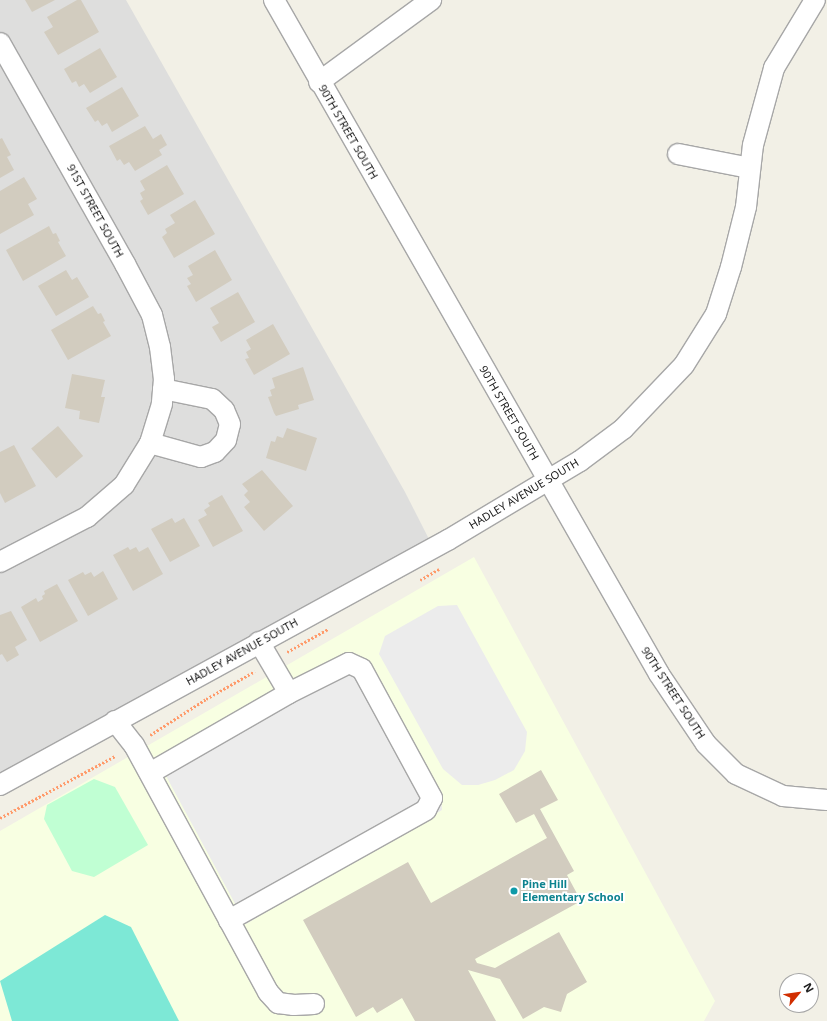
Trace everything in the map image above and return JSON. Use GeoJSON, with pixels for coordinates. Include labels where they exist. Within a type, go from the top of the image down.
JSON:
{"type":"FeatureCollection","features":[{"type":"Feature","properties":{"kind":"street","name":"90TH STREET SOUTH"},"geometry":{"type":"LineString","coordinates":[[274,0],[319,82],[659,674],[706,744],[736,774],[743,778],[784,796],[827,800]]}},
{"type":"Feature","properties":{"kind":"street"},"geometry":{"type":"LineString","coordinates":[[319,82],[431,0]]}},
{"type":"Feature","properties":{"kind":"street","name":"HADLEY AVENUE SOUTH"},"geometry":{"type":"LineString","coordinates":[[0,784],[448,540],[580,461],[623,429],[684,365],[716,314],[731,267],[746,207],[753,145],[774,68],[815,0]]}},
{"type":"Feature","properties":{"kind":"street","name":"91ST STREET SOUTH"},"geometry":{"type":"LineString","coordinates":[[0,42],[125,264],[152,315],[160,347],[164,379],[162,404],[150,443],[124,485],[87,517],[0,562]]}},
{"type":"Feature","properties":{"kind":"street"},"geometry":{"type":"LineString","coordinates":[[678,154],[750,168]]}},
{"type":"Feature","properties":{"kind":"street"},"geometry":{"type":"LineString","coordinates":[[150,443],[201,457],[215,452],[226,440],[230,424],[224,410],[212,399],[163,389]]}},
{"type":"Feature","properties":{"kind":"street"},"geometry":{"type":"LineString","coordinates":[[259,642],[289,693]]}},
{"type":"Feature","properties":{"kind":"street"},"geometry":{"type":"LineString","coordinates":[[150,773],[289,693],[349,663],[362,668],[432,798],[426,810],[229,920]]}},
{"type":"Feature","properties":{"kind":"street"},"geometry":{"type":"LineString","coordinates":[[115,721],[134,745],[150,773],[273,998],[278,1002],[294,1005],[314,1004]]}},
{"type":"Feature","properties":{"kind":"path"},"geometry":{"type":"LineString","coordinates":[[148,737],[206,699],[260,668]]}},
{"type":"Feature","properties":{"kind":"path"},"geometry":{"type":"LineString","coordinates":[[0,818],[115,756]]}},
{"type":"Feature","properties":{"kind":"shaded area"},"geometry":{"type":"Polygon","coordinates":[[[0,0],[126,0],[405,492],[433,547],[0,785],[0,0]]]}},
{"type":"Feature","properties":{"kind":"shaded area"},"geometry":{"type":"Polygon","coordinates":[[[474,557],[715,1001],[704,1021],[0,1021],[0,831],[474,557]]]}},
{"type":"Feature","properties":{"kind":"shaded area"},"geometry":{"type":"Polygon","coordinates":[[[457,605],[527,732],[525,751],[514,770],[495,780],[478,785],[462,785],[443,769],[379,654],[385,636],[438,606],[457,605]]]}},
{"type":"Feature","properties":{"kind":"shaded area"},"geometry":{"type":"Polygon","coordinates":[[[368,663],[441,792],[442,810],[246,924],[159,763],[368,663]]]}},
{"type":"Feature","properties":{"kind":"shaded area"},"geometry":{"type":"Polygon","coordinates":[[[105,915],[131,927],[179,1021],[12,1021],[0,981],[105,915]]]}},
{"type":"Feature","properties":{"kind":"green space"},"geometry":{"type":"Polygon","coordinates":[[[94,779],[115,787],[148,845],[94,877],[72,871],[44,819],[47,805],[94,779]]]}},
{"type":"Feature","properties":{"kind":"building"},"geometry":{"type":"Polygon","coordinates":[[[25,0],[55,0],[32,12],[25,0]]]}},
{"type":"Feature","properties":{"kind":"building"},"geometry":{"type":"Polygon","coordinates":[[[77,0],[81,0],[99,32],[58,55],[44,32],[53,27],[47,17],[77,0]]]}},
{"type":"Feature","properties":{"kind":"building"},"geometry":{"type":"Polygon","coordinates":[[[100,48],[117,77],[90,93],[84,84],[79,87],[76,81],[72,83],[64,69],[100,48]]]}},
{"type":"Feature","properties":{"kind":"building"},"geometry":{"type":"Polygon","coordinates":[[[122,87],[139,116],[112,132],[107,123],[102,126],[98,120],[95,122],[86,108],[122,87]]]}},
{"type":"Feature","properties":{"kind":"building"},"geometry":{"type":"Polygon","coordinates":[[[145,126],[153,139],[161,134],[167,145],[159,150],[162,155],[135,171],[129,162],[124,165],[120,159],[117,161],[109,146],[145,126]]]}},
{"type":"Feature","properties":{"kind":"building"},"geometry":{"type":"Polygon","coordinates":[[[2,138],[11,155],[7,157],[14,170],[0,178],[0,139],[2,138]]]}},
{"type":"Feature","properties":{"kind":"building"},"geometry":{"type":"Polygon","coordinates":[[[167,165],[184,194],[148,215],[140,201],[143,199],[140,193],[145,190],[140,181],[167,165]]]}},
{"type":"Feature","properties":{"kind":"building"},"geometry":{"type":"Polygon","coordinates":[[[24,177],[37,199],[28,204],[34,215],[0,234],[0,191],[24,177]]]}},
{"type":"Feature","properties":{"kind":"building"},"geometry":{"type":"Polygon","coordinates":[[[195,200],[215,234],[174,258],[162,237],[167,233],[165,229],[175,223],[170,215],[195,200]]]}},
{"type":"Feature","properties":{"kind":"building"},"geometry":{"type":"Polygon","coordinates":[[[49,226],[53,234],[56,233],[60,241],[58,242],[66,256],[23,281],[6,250],[49,226]]]}},
{"type":"Feature","properties":{"kind":"building"},"geometry":{"type":"Polygon","coordinates":[[[215,250],[232,280],[196,302],[187,286],[191,284],[187,278],[193,275],[188,266],[215,250]]]}},
{"type":"Feature","properties":{"kind":"building"},"geometry":{"type":"Polygon","coordinates":[[[66,270],[72,280],[77,277],[89,297],[56,316],[38,286],[66,270]]]}},
{"type":"Feature","properties":{"kind":"building"},"geometry":{"type":"Polygon","coordinates":[[[238,292],[255,322],[221,342],[212,327],[219,323],[210,308],[238,292]]]}},
{"type":"Feature","properties":{"kind":"building"},"geometry":{"type":"Polygon","coordinates":[[[93,306],[98,314],[101,313],[105,321],[103,322],[111,336],[68,360],[51,330],[93,306]]]}},
{"type":"Feature","properties":{"kind":"building"},"geometry":{"type":"Polygon","coordinates":[[[273,324],[290,354],[254,375],[245,359],[249,358],[246,352],[251,349],[246,340],[273,324]]]}},
{"type":"Feature","properties":{"kind":"building"},"geometry":{"type":"Polygon","coordinates":[[[303,367],[314,400],[298,405],[299,409],[276,416],[268,397],[272,396],[270,390],[275,388],[272,378],[303,367]]]}},
{"type":"Feature","properties":{"kind":"building"},"geometry":{"type":"Polygon","coordinates":[[[72,374],[105,380],[101,397],[105,397],[99,423],[79,419],[80,411],[65,408],[72,374]]]}},
{"type":"Feature","properties":{"kind":"building"},"geometry":{"type":"Polygon","coordinates":[[[58,426],[83,456],[56,478],[31,448],[58,426]]]}},
{"type":"Feature","properties":{"kind":"building"},"geometry":{"type":"Polygon","coordinates":[[[287,428],[317,438],[306,471],[266,458],[271,441],[275,442],[277,436],[283,438],[287,428]]]}},
{"type":"Feature","properties":{"kind":"building"},"geometry":{"type":"Polygon","coordinates":[[[14,445],[36,486],[5,503],[0,493],[0,452],[14,445]]]}},
{"type":"Feature","properties":{"kind":"building"},"geometry":{"type":"Polygon","coordinates":[[[262,470],[293,506],[264,531],[244,507],[250,502],[244,495],[248,491],[242,484],[262,470]]]}},
{"type":"Feature","properties":{"kind":"building"},"geometry":{"type":"Polygon","coordinates":[[[222,495],[243,531],[213,547],[198,520],[207,515],[204,510],[210,506],[208,503],[222,495]]]}},
{"type":"Feature","properties":{"kind":"building"},"geometry":{"type":"Polygon","coordinates":[[[172,518],[175,523],[184,518],[200,546],[170,562],[151,529],[172,518]]]}},
{"type":"Feature","properties":{"kind":"building"},"geometry":{"type":"Polygon","coordinates":[[[128,547],[130,550],[136,547],[139,552],[148,547],[163,574],[133,591],[113,555],[128,547]]]}},
{"type":"Feature","properties":{"kind":"building"},"geometry":{"type":"Polygon","coordinates":[[[103,571],[118,599],[88,616],[68,580],[83,572],[85,575],[91,572],[94,577],[103,571]]]}},
{"type":"Feature","properties":{"kind":"building"},"geometry":{"type":"Polygon","coordinates":[[[57,584],[78,621],[40,642],[21,607],[36,598],[38,602],[43,599],[42,596],[45,594],[44,591],[57,584]]]}},
{"type":"Feature","properties":{"kind":"building"},"geometry":{"type":"Polygon","coordinates":[[[11,611],[27,640],[15,647],[19,655],[7,662],[2,654],[0,655],[0,615],[11,611]]]}},
{"type":"Feature","properties":{"kind":"building","name":"Pine Hill Elementary School"},"geometry":{"type":"Polygon","coordinates":[[[541,770],[558,800],[540,809],[574,871],[567,875],[581,901],[475,959],[477,963],[495,968],[559,932],[587,982],[567,994],[561,1012],[544,1007],[523,1019],[500,979],[468,970],[496,1021],[415,1021],[402,998],[377,1013],[373,1007],[356,1017],[303,920],[408,862],[431,903],[547,838],[534,814],[516,823],[499,794],[541,770]]]}},
{"type":"Feature","properties":{"kind":"place","name":"Pine Hill Elementary School"},"geometry":{"type":"Point","coordinates":[514,891]}}]}
